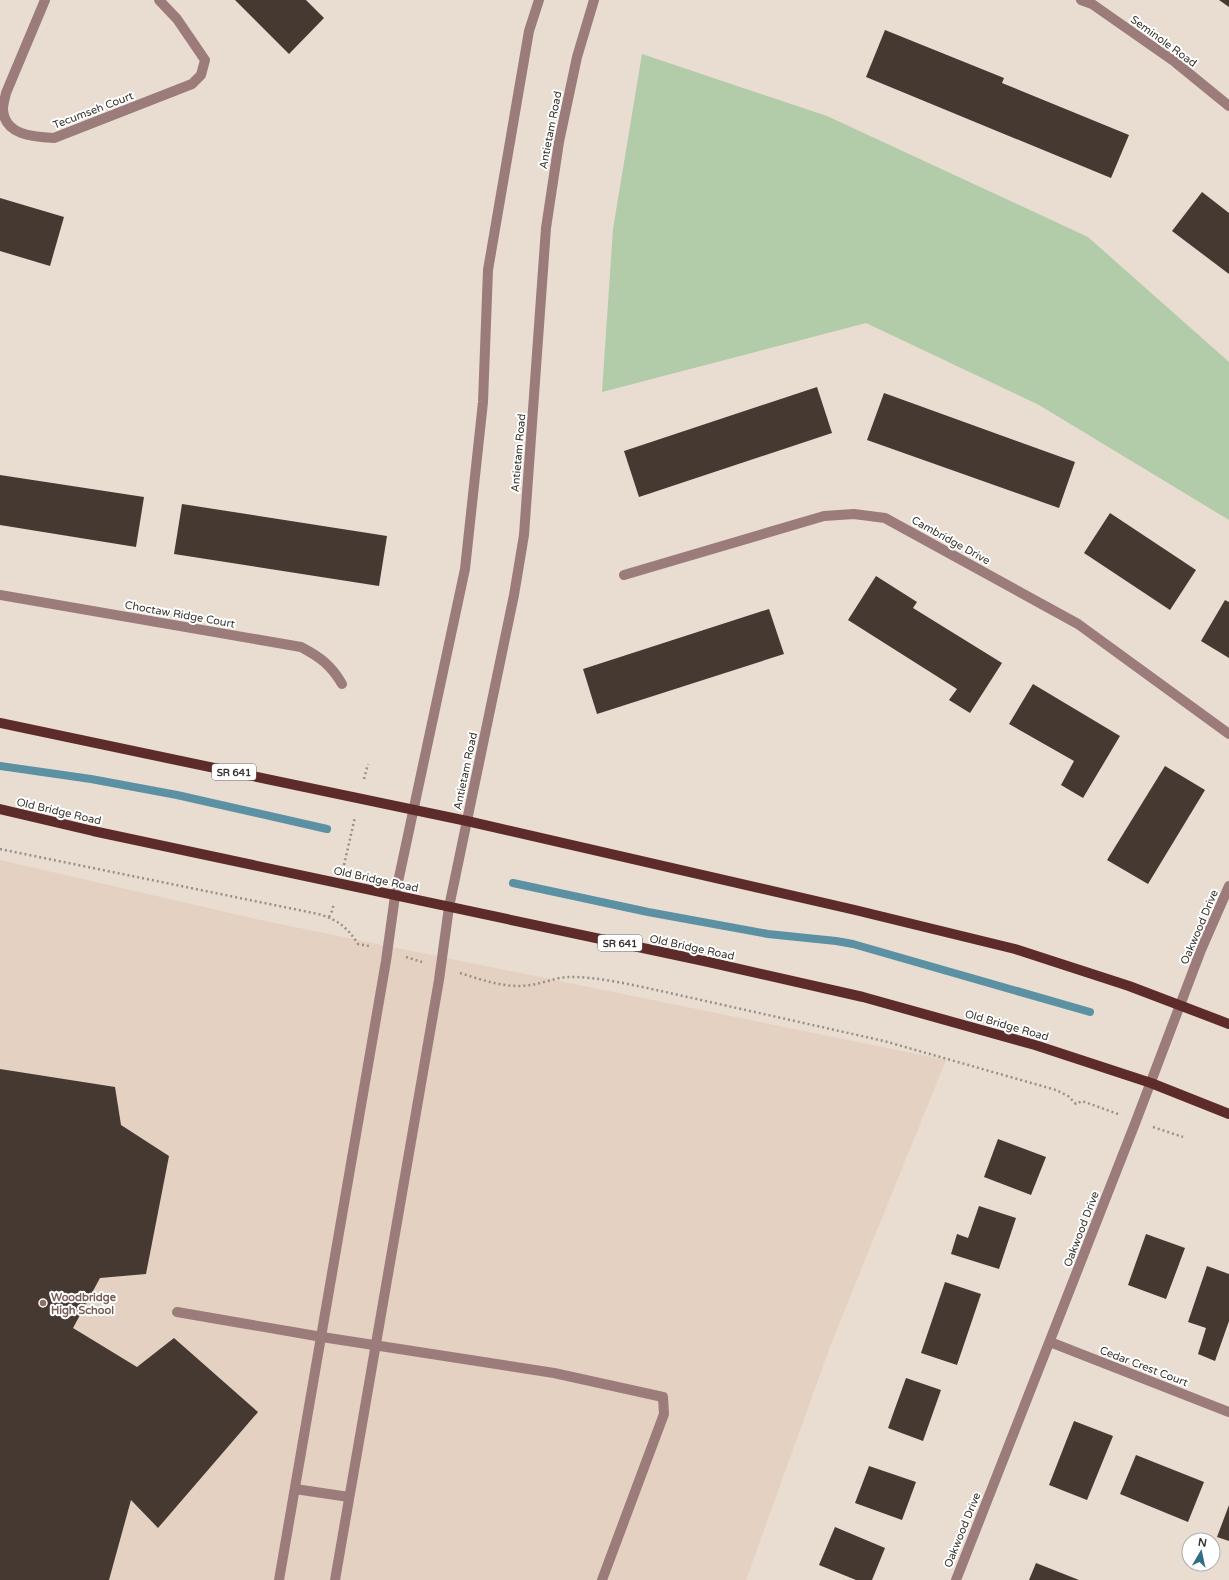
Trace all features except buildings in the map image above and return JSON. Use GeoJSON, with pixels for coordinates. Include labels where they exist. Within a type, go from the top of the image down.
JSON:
{"type":"FeatureCollection","features":[{"type":"Feature","properties":{"kind":"main road","name":"SR 641"},"geometry":{"type":"LineString","coordinates":[[0,723],[414,809],[855,910],[1014,949],[1129,986],[1180,1004],[1229,1024]]}},
{"type":"Feature","properties":{"kind":"main road","name":"Old Bridge Road"},"geometry":{"type":"LineString","coordinates":[[0,809],[93,831],[863,997],[1035,1045],[1151,1083],[1229,1114]]}},
{"type":"Feature","properties":{"kind":"street","name":"Tecumseh Court"},"geometry":{"type":"LineString","coordinates":[[45,0],[6,93],[3,108],[6,122],[14,130],[33,137],[54,138],[192,84],[201,75],[205,60],[177,19],[160,0]]}},
{"type":"Feature","properties":{"kind":"street"},"geometry":{"type":"LineString","coordinates":[[279,1580],[386,961],[395,896],[464,569],[483,402],[488,270],[530,31],[539,0]]}},
{"type":"Feature","properties":{"kind":"street","name":"Antietam Road"},"geometry":{"type":"LineString","coordinates":[[335,1580],[439,980],[449,907],[514,595],[524,534],[546,228],[559,142],[577,57],[594,0]]}},
{"type":"Feature","properties":{"kind":"street","name":"Seminole Road"},"geometry":{"type":"LineString","coordinates":[[1081,0],[1092,4],[1175,62],[1229,106]]}},
{"type":"Feature","properties":{"kind":"street","name":"Cambridge Drive"},"geometry":{"type":"LineString","coordinates":[[624,575],[824,516],[854,514],[885,518],[1078,624],[1229,734]]}},
{"type":"Feature","properties":{"kind":"street","name":"Choctaw Ridge Court"},"geometry":{"type":"LineString","coordinates":[[0,595],[301,647],[320,657],[336,673],[342,684]]}},
{"type":"Feature","properties":{"kind":"street","name":"Oakwood Drive"},"geometry":{"type":"LineString","coordinates":[[956,1580],[1151,1083],[1201,950],[1229,886]]}},
{"type":"Feature","properties":{"kind":"street"},"geometry":{"type":"LineString","coordinates":[[176,1312],[376,1346],[554,1373],[663,1397],[664,1414],[602,1580]]}},
{"type":"Feature","properties":{"kind":"street","name":"Cedar Crest Court"},"geometry":{"type":"LineString","coordinates":[[1050,1342],[1229,1412]]}},
{"type":"Feature","properties":{"kind":"street"},"geometry":{"type":"LineString","coordinates":[[295,1489],[349,1497]]}},
{"type":"Feature","properties":{"kind":"path"},"geometry":{"type":"LineString","coordinates":[[347,850],[354,822]]}},
{"type":"Feature","properties":{"kind":"path"},"geometry":{"type":"LineString","coordinates":[[0,849],[329,917],[345,928],[358,944],[363,944]]}},
{"type":"Feature","properties":{"kind":"path"},"geometry":{"type":"LineString","coordinates":[[329,917],[332,911]]}},
{"type":"Feature","properties":{"kind":"path"},"geometry":{"type":"LineString","coordinates":[[400,955],[424,962]]}},
{"type":"Feature","properties":{"kind":"path"},"geometry":{"type":"LineString","coordinates":[[461,973],[510,986],[532,985],[560,978],[576,978],[627,984],[661,991],[884,1041],[1056,1090],[1068,1096],[1076,1104],[1082,1101]]}},
{"type":"Feature","properties":{"kind":"shaded area","name":"Woodbridge High School"},"geometry":{"type":"Polygon","coordinates":[[[0,860],[260,920],[946,1060],[831,1344],[746,1580],[0,1580],[0,860]]]}},
{"type":"Feature","properties":{"kind":"green space"},"geometry":{"type":"Polygon","coordinates":[[[642,54],[827,116],[1088,237],[1229,362],[1229,520],[1039,405],[866,323],[602,392],[613,229],[642,54]]]}},
{"type":"Feature","properties":{"kind":"waterway"},"geometry":{"type":"LineString","coordinates":[[0,766],[91,779],[177,795],[327,829]]}},
{"type":"Feature","properties":{"kind":"waterway"},"geometry":{"type":"LineString","coordinates":[[513,883],[648,912],[768,934],[853,944],[1090,1012]]}},
{"type":"Feature","properties":{"kind":"place","name":"Woodbridge High School"},"geometry":{"type":"Point","coordinates":[43,1303]}}]}
